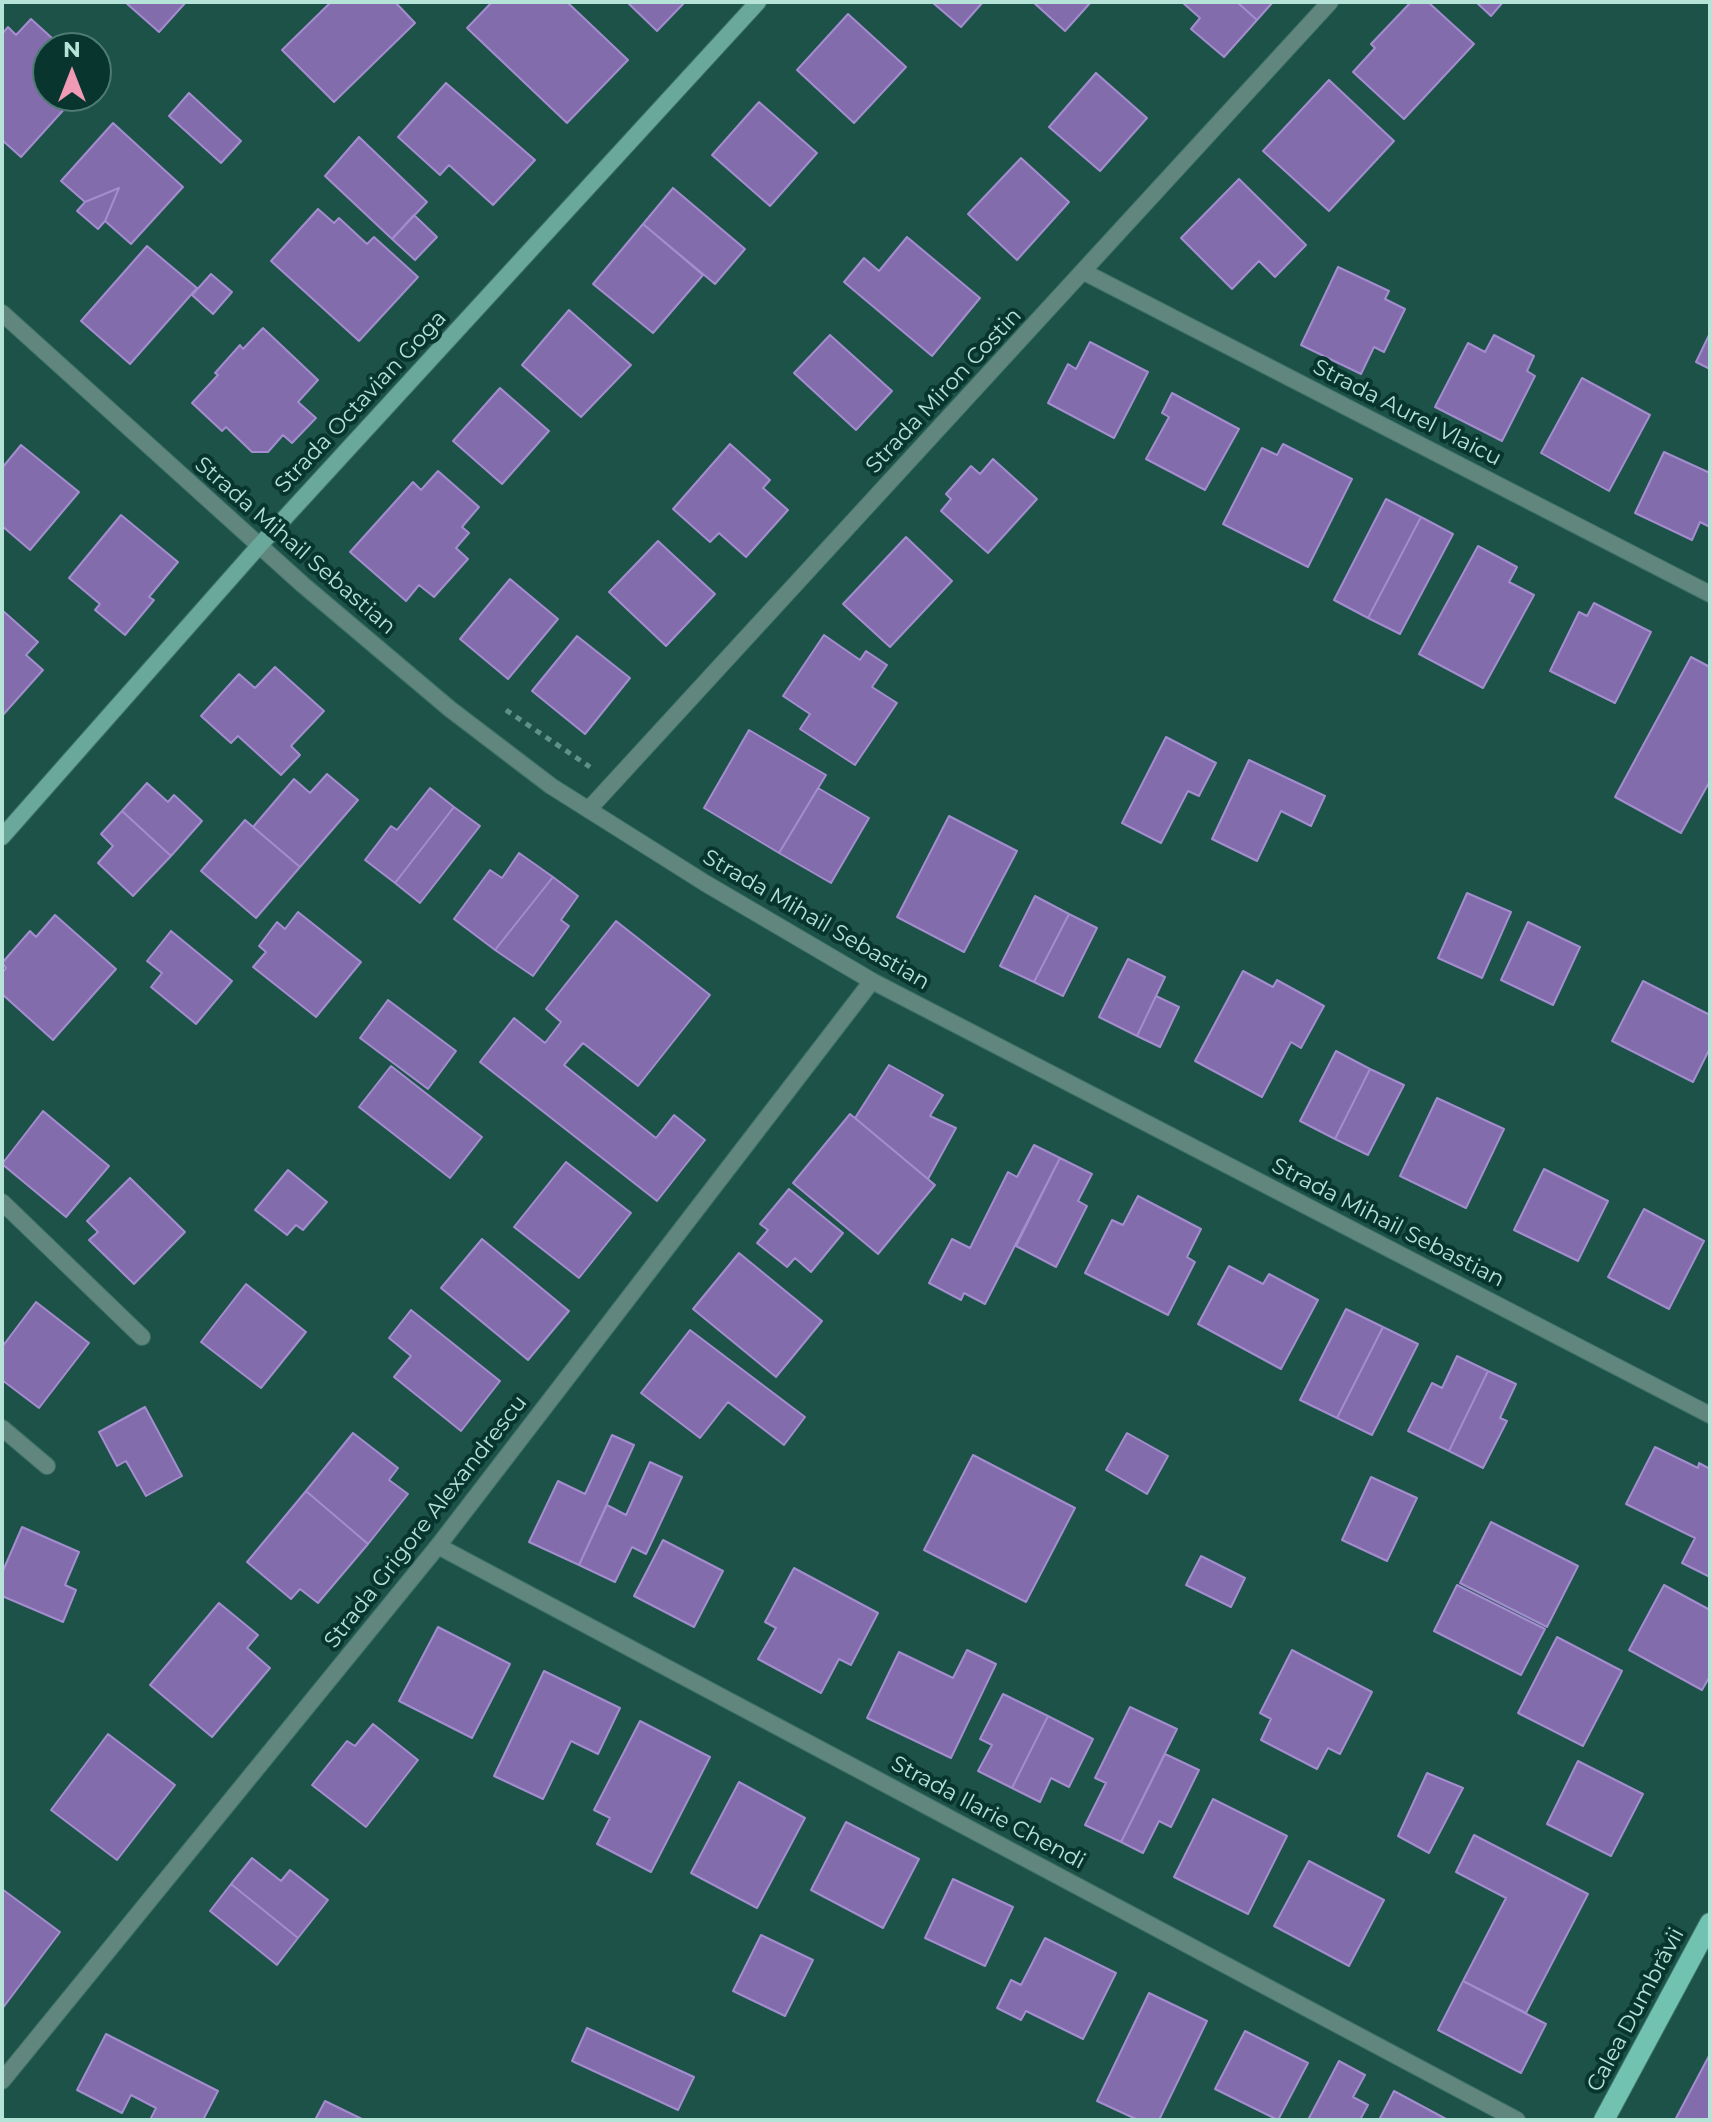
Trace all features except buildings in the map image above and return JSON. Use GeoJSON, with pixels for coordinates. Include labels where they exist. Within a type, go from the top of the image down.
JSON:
{"type":"FeatureCollection","features":[{"type":"Feature","properties":{"kind":"main road","name":"Strada Octavian Goga"},"geometry":{"type":"LineString","coordinates":[[2,837],[259,546],[758,2]]}},
{"type":"Feature","properties":{"kind":"main road","name":"Calea Dumbrăvii"},"geometry":{"type":"LineString","coordinates":[[1604,2120],[1710,1923]]}},
{"type":"Feature","properties":{"kind":"street","name":"Strada Miron Costin"},"geometry":{"type":"LineString","coordinates":[[589,809],[1330,2]]}},
{"type":"Feature","properties":{"kind":"street","name":"Strada Aurel Vlaicu"},"geometry":{"type":"LineString","coordinates":[[1084,272],[1710,594]]}},
{"type":"Feature","properties":{"kind":"street","name":"Strada Mihail Sebastian"},"geometry":{"type":"LineString","coordinates":[[2,313],[259,546],[450,709],[539,777],[705,883],[872,981],[1710,1415]]}},
{"type":"Feature","properties":{"kind":"street","name":"Strada Grigore Alexandrescu"},"geometry":{"type":"LineString","coordinates":[[2,2081],[438,1546],[872,981]]}},
{"type":"Feature","properties":{"kind":"street"},"geometry":{"type":"LineString","coordinates":[[2,1202],[142,1337]]}},
{"type":"Feature","properties":{"kind":"street"},"geometry":{"type":"LineString","coordinates":[[2,1428],[47,1466]]}},
{"type":"Feature","properties":{"kind":"street","name":"Strada Ilarie Chendi"},"geometry":{"type":"LineString","coordinates":[[438,1546],[1517,2120]]}},
{"type":"Feature","properties":{"kind":"path"},"geometry":{"type":"LineString","coordinates":[[504,709],[613,784]]}}]}
